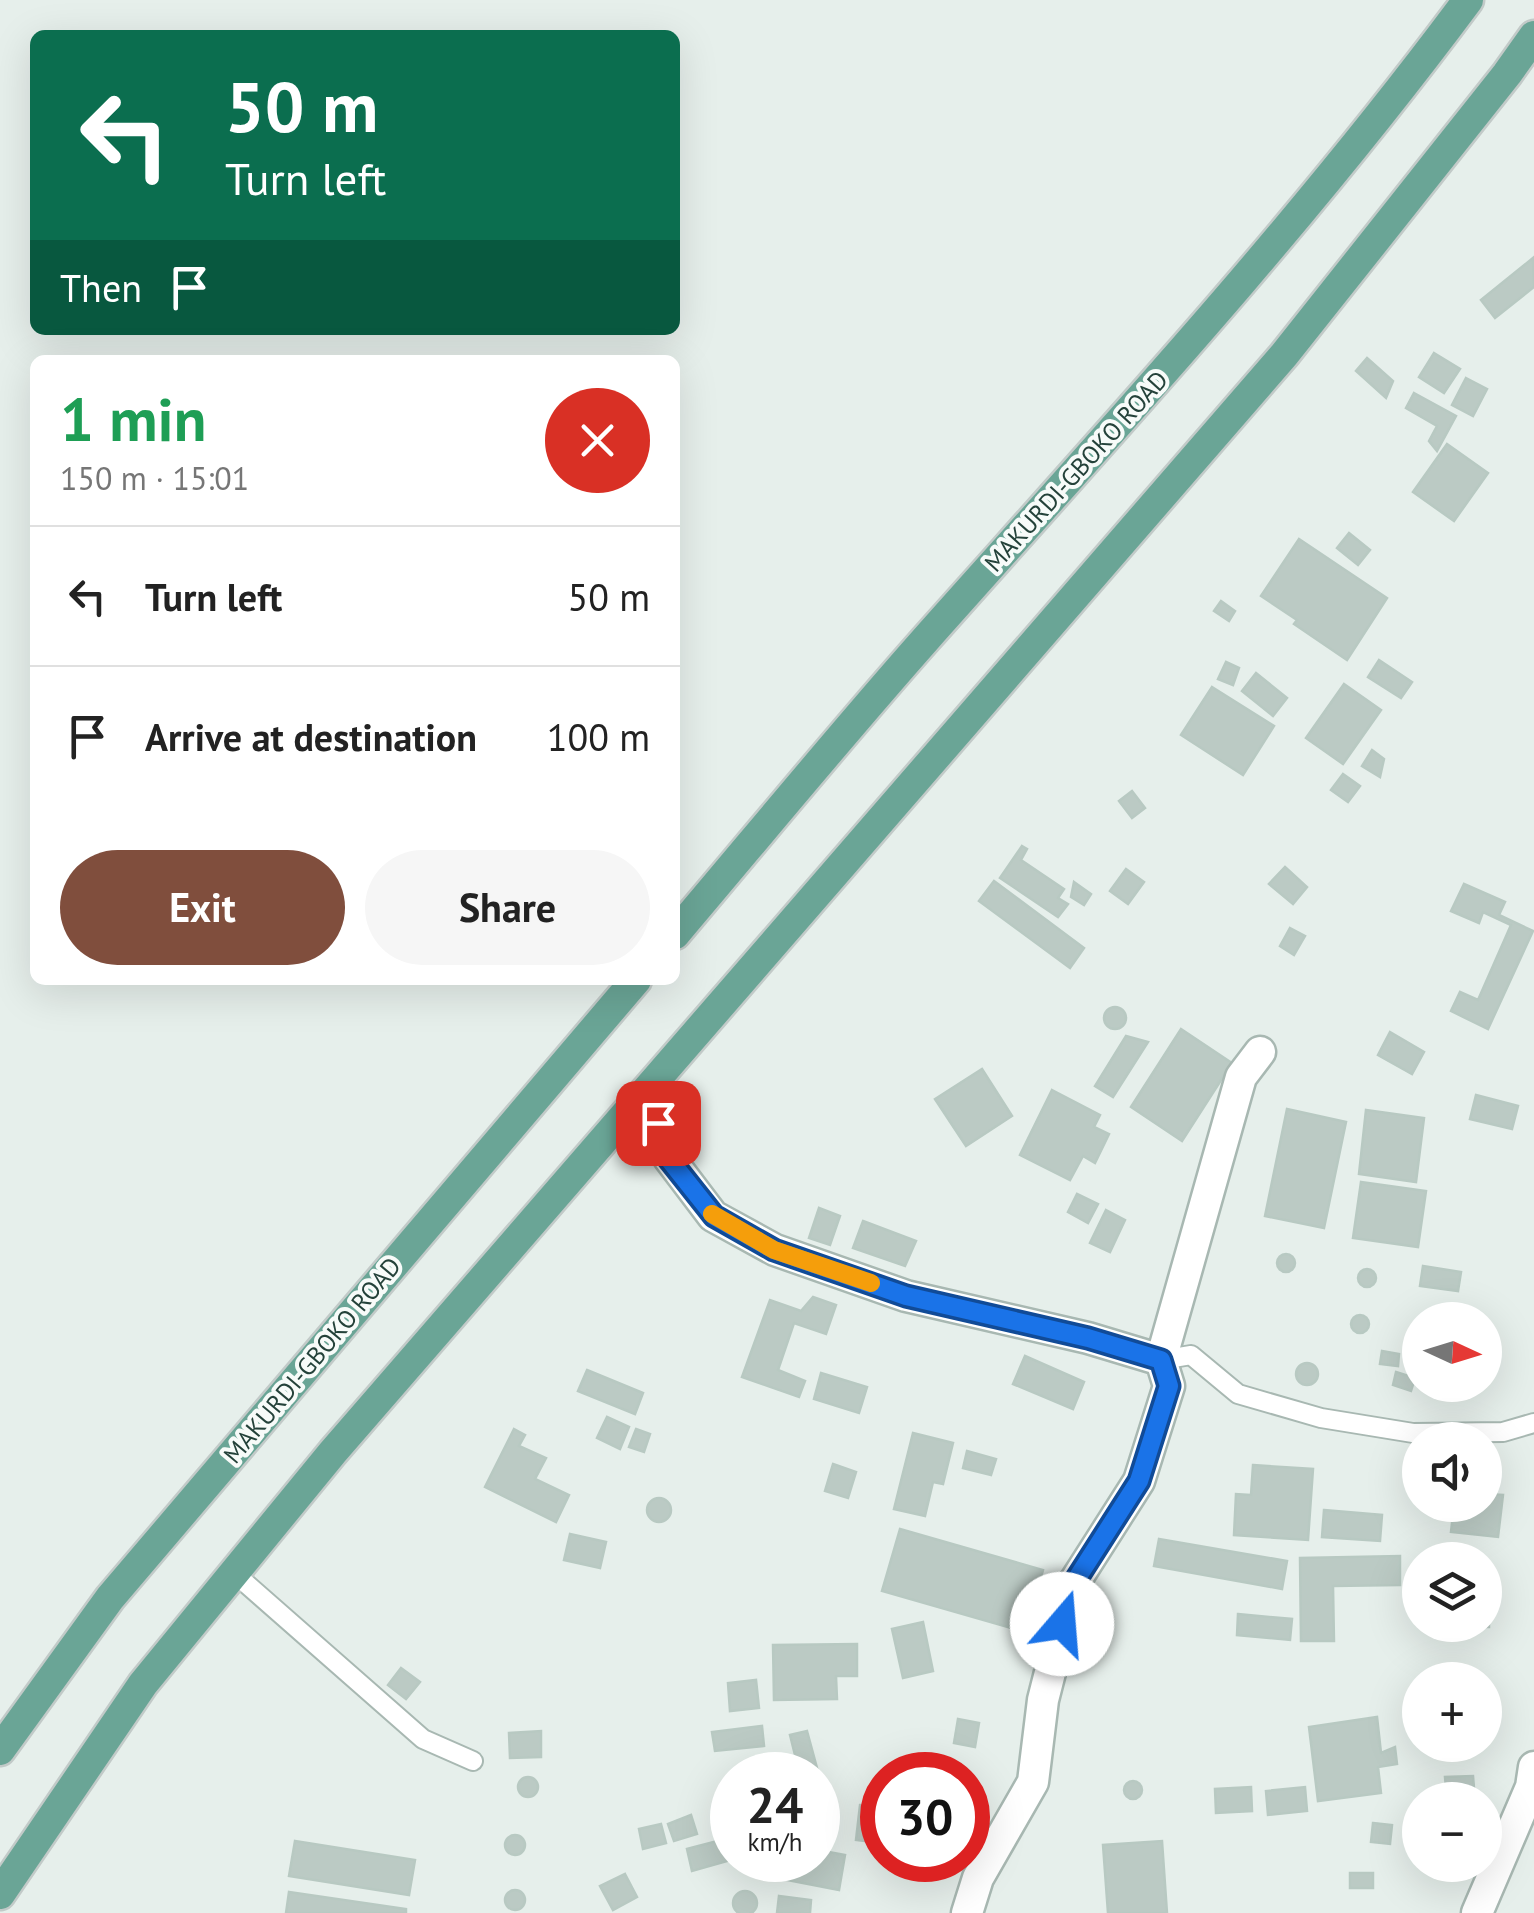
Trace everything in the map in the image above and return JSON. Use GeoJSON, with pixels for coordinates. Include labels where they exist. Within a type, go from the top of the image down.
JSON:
{"type":"FeatureCollection","features":[{"type":"Feature","properties":{"kind":"main road","name":"MAKURDI-GBOKO ROAD"},"geometry":{"type":"LineString","coordinates":[[680,928],[920,645],[1229,298],[1468,0]]}},
{"type":"Feature","properties":{"kind":"main road"},"geometry":{"type":"LineString","coordinates":[[0,1894],[143,1684],[333,1452],[1284,356],[1534,36]]}},
{"type":"Feature","properties":{"kind":"main road","name":"MAKURDI-GBOKO ROAD"},"geometry":{"type":"LineString","coordinates":[[0,1750],[110,1598],[632,985]]}},
{"type":"Feature","properties":{"kind":"street"},"geometry":{"type":"LineString","coordinates":[[967,1913],[978,1878],[1033,1782],[1043,1700],[1072,1586],[1139,1481],[1169,1386],[1161,1360],[1241,1078],[1260,1052]]}},
{"type":"Feature","properties":{"kind":"street"},"geometry":{"type":"LineString","coordinates":[[648,1089],[668,1158],[714,1216],[774,1250],[906,1296],[1088,1338],[1161,1360]]}},
{"type":"Feature","properties":{"kind":"street"},"geometry":{"type":"LineString","coordinates":[[1477,1913],[1531,1786],[1534,1768]]}},
{"type":"Feature","properties":{"kind":"lane"},"geometry":{"type":"LineString","coordinates":[[1161,1360],[1192,1355],[1238,1394],[1321,1418],[1413,1432],[1503,1432],[1534,1423]]}},
{"type":"Feature","properties":{"kind":"lane"},"geometry":{"type":"LineString","coordinates":[[234,1573],[422,1739],[473,1761]]}},
{"type":"Feature","properties":{"kind":"building"},"geometry":{"type":"Polygon","coordinates":[[[1533,258],[1534,287],[1495,318],[1481,300],[1533,258]]]}},
{"type":"Feature","properties":{"kind":"building"},"geometry":{"type":"Polygon","coordinates":[[[1434,353],[1460,369],[1444,393],[1419,377],[1434,353]]]}},
{"type":"Feature","properties":{"kind":"building"},"geometry":{"type":"Polygon","coordinates":[[[1367,358],[1393,381],[1386,398],[1356,371],[1367,358]]]}},
{"type":"Feature","properties":{"kind":"building"},"geometry":{"type":"Polygon","coordinates":[[[1466,378],[1487,389],[1473,416],[1452,405],[1466,378]]]}},
{"type":"Feature","properties":{"kind":"building"},"geometry":{"type":"Polygon","coordinates":[[[1414,393],[1456,416],[1437,451],[1429,441],[1437,426],[1406,408],[1414,393]]]}},
{"type":"Feature","properties":{"kind":"building"},"geometry":{"type":"Polygon","coordinates":[[[1447,444],[1488,473],[1454,521],[1413,492],[1447,444]]]}},
{"type":"Feature","properties":{"kind":"building"},"geometry":{"type":"Polygon","coordinates":[[[1349,533],[1370,550],[1358,565],[1337,548],[1349,533]]]}},
{"type":"Feature","properties":{"kind":"building"},"geometry":{"type":"Polygon","coordinates":[[[1299,539],[1387,598],[1347,660],[1261,596],[1299,539]]]}},
{"type":"Feature","properties":{"kind":"building"},"geometry":{"type":"Polygon","coordinates":[[[1221,601],[1235,611],[1229,621],[1214,611],[1221,601]]]}},
{"type":"Feature","properties":{"kind":"building"},"geometry":{"type":"Polygon","coordinates":[[[1379,660],[1412,682],[1401,698],[1368,677],[1379,660]]]}},
{"type":"Feature","properties":{"kind":"building"},"geometry":{"type":"Polygon","coordinates":[[[1226,662],[1239,668],[1233,685],[1218,679],[1226,662]]]}},
{"type":"Feature","properties":{"kind":"building"},"geometry":{"type":"Polygon","coordinates":[[[1256,673],[1287,698],[1273,716],[1242,691],[1256,673]]]}},
{"type":"Feature","properties":{"kind":"building"},"geometry":{"type":"Polygon","coordinates":[[[1344,684],[1381,710],[1343,764],[1306,738],[1344,684]]]}},
{"type":"Feature","properties":{"kind":"building"},"geometry":{"type":"Polygon","coordinates":[[[1212,687],[1274,726],[1243,775],[1181,735],[1212,687]]]}},
{"type":"Feature","properties":{"kind":"building"},"geometry":{"type":"Polygon","coordinates":[[[1372,750],[1384,759],[1380,777],[1362,766],[1372,750]]]}},
{"type":"Feature","properties":{"kind":"building"},"geometry":{"type":"Polygon","coordinates":[[[1343,774],[1360,786],[1348,802],[1331,790],[1343,774]]]}},
{"type":"Feature","properties":{"kind":"building"},"geometry":{"type":"Polygon","coordinates":[[[1132,791],[1145,808],[1132,818],[1119,801],[1132,791]]]}},
{"type":"Feature","properties":{"kind":"building"},"geometry":{"type":"Polygon","coordinates":[[[1022,846],[1027,849],[1021,860],[1064,889],[1058,898],[1068,904],[1058,917],[1000,878],[1022,846]]]}},
{"type":"Feature","properties":{"kind":"building"},"geometry":{"type":"Polygon","coordinates":[[[1285,867],[1307,887],[1293,904],[1269,884],[1285,867]]]}},
{"type":"Feature","properties":{"kind":"building"},"geometry":{"type":"Polygon","coordinates":[[[1126,869],[1144,882],[1128,904],[1110,891],[1126,869]]]}},
{"type":"Feature","properties":{"kind":"building"},"geometry":{"type":"Polygon","coordinates":[[[994,881],[1084,948],[1070,968],[979,901],[994,881]]]}},
{"type":"Feature","properties":{"kind":"building"},"geometry":{"type":"Polygon","coordinates":[[[1074,882],[1091,894],[1084,905],[1071,897],[1074,882]]]}},
{"type":"Feature","properties":{"kind":"building"},"geometry":{"type":"Polygon","coordinates":[[[1464,884],[1505,902],[1499,915],[1533,931],[1488,1029],[1451,1011],[1460,992],[1478,1000],[1511,925],[1483,912],[1479,923],[1451,911],[1464,884]]]}},
{"type":"Feature","properties":{"kind":"building"},"geometry":{"type":"Polygon","coordinates":[[[1290,928],[1305,936],[1294,955],[1280,946],[1290,928]]]}},
{"type":"Feature","properties":{"kind":"building"},"geometry":{"type":"Polygon","coordinates":[[[1115,1007],[1126,1018],[1115,1029],[1104,1018],[1115,1007]]]}},
{"type":"Feature","properties":{"kind":"building"},"geometry":{"type":"Polygon","coordinates":[[[1181,1029],[1232,1063],[1182,1141],[1131,1107],[1181,1029]]]}},
{"type":"Feature","properties":{"kind":"building"},"geometry":{"type":"Polygon","coordinates":[[[1390,1032],[1424,1052],[1412,1074],[1378,1055],[1390,1032]]]}},
{"type":"Feature","properties":{"kind":"building"},"geometry":{"type":"Polygon","coordinates":[[[1126,1036],[1148,1042],[1113,1097],[1095,1086],[1126,1036]]]}},
{"type":"Feature","properties":{"kind":"building"},"geometry":{"type":"Polygon","coordinates":[[[982,1069],[1012,1116],[966,1146],[935,1099],[982,1069]]]}},
{"type":"Feature","properties":{"kind":"building"},"geometry":{"type":"Polygon","coordinates":[[[1052,1090],[1100,1115],[1094,1127],[1109,1134],[1095,1163],[1083,1156],[1070,1180],[1020,1155],[1052,1090]]]}},
{"type":"Feature","properties":{"kind":"building"},"geometry":{"type":"Polygon","coordinates":[[[1476,1095],[1518,1106],[1512,1129],[1470,1119],[1476,1095]]]}},
{"type":"Feature","properties":{"kind":"building"},"geometry":{"type":"Polygon","coordinates":[[[1287,1109],[1346,1122],[1324,1228],[1265,1216],[1287,1109]]]}},
{"type":"Feature","properties":{"kind":"building"},"geometry":{"type":"Polygon","coordinates":[[[1366,1110],[1424,1118],[1416,1182],[1359,1174],[1366,1110]]]}},
{"type":"Feature","properties":{"kind":"building"},"geometry":{"type":"Polygon","coordinates":[[[1361,1182],[1426,1191],[1418,1247],[1353,1238],[1361,1182]]]}},
{"type":"Feature","properties":{"kind":"building"},"geometry":{"type":"Polygon","coordinates":[[[1077,1194],[1098,1204],[1088,1223],[1068,1212],[1077,1194]]]}},
{"type":"Feature","properties":{"kind":"building"},"geometry":{"type":"Polygon","coordinates":[[[819,1208],[840,1216],[830,1245],[809,1238],[819,1208]]]}},
{"type":"Feature","properties":{"kind":"building"},"geometry":{"type":"Polygon","coordinates":[[[1106,1210],[1125,1220],[1110,1252],[1090,1243],[1106,1210]]]}},
{"type":"Feature","properties":{"kind":"building"},"geometry":{"type":"Polygon","coordinates":[[[863,1221],[916,1241],[905,1266],[853,1248],[863,1221]]]}},
{"type":"Feature","properties":{"kind":"building"},"geometry":{"type":"Polygon","coordinates":[[[1286,1254],[1293,1256],[1293,1270],[1286,1272],[1279,1270],[1277,1263],[1279,1256],[1286,1254]]]}},
{"type":"Feature","properties":{"kind":"building"},"geometry":{"type":"Polygon","coordinates":[[[1423,1266],[1461,1272],[1458,1291],[1420,1286],[1423,1266]]]}},
{"type":"Feature","properties":{"kind":"building"},"geometry":{"type":"Polygon","coordinates":[[[1367,1269],[1374,1271],[1374,1285],[1367,1287],[1360,1285],[1358,1278],[1360,1271],[1367,1269]]]}},
{"type":"Feature","properties":{"kind":"building"},"geometry":{"type":"Polygon","coordinates":[[[813,1297],[836,1305],[826,1334],[794,1323],[778,1370],[805,1381],[799,1397],[742,1377],[770,1300],[801,1311],[813,1297]]]}},
{"type":"Feature","properties":{"kind":"building"},"geometry":{"type":"Polygon","coordinates":[[[1360,1315],[1367,1317],[1367,1331],[1360,1333],[1353,1331],[1351,1324],[1353,1317],[1360,1315]]]}},
{"type":"Feature","properties":{"kind":"building"},"geometry":{"type":"Polygon","coordinates":[[[1382,1351],[1399,1354],[1398,1366],[1380,1364],[1382,1351]]]}},
{"type":"Feature","properties":{"kind":"building"},"geometry":{"type":"Polygon","coordinates":[[[1025,1356],[1084,1382],[1073,1409],[1013,1384],[1025,1356]]]}},
{"type":"Feature","properties":{"kind":"building"},"geometry":{"type":"Polygon","coordinates":[[[1303,1363],[1311,1363],[1318,1374],[1311,1385],[1303,1385],[1296,1378],[1296,1370],[1303,1363]]]}},
{"type":"Feature","properties":{"kind":"building"},"geometry":{"type":"Polygon","coordinates":[[[587,1370],[643,1393],[635,1414],[578,1391],[587,1370]]]}},
{"type":"Feature","properties":{"kind":"building"},"geometry":{"type":"Polygon","coordinates":[[[1396,1372],[1402,1374],[1402,1388],[1393,1385],[1396,1372]]]}},
{"type":"Feature","properties":{"kind":"building"},"geometry":{"type":"Polygon","coordinates":[[[821,1373],[867,1387],[859,1413],[814,1399],[821,1373]]]}},
{"type":"Feature","properties":{"kind":"building"},"geometry":{"type":"Polygon","coordinates":[[[607,1417],[629,1427],[620,1449],[597,1438],[607,1417]]]}},
{"type":"Feature","properties":{"kind":"building"},"geometry":{"type":"Polygon","coordinates":[[[514,1429],[525,1435],[519,1446],[546,1458],[535,1479],[569,1495],[556,1522],[485,1487],[514,1429]]]}},
{"type":"Feature","properties":{"kind":"building"},"geometry":{"type":"Polygon","coordinates":[[[636,1429],[650,1434],[644,1452],[629,1447],[636,1429]]]}},
{"type":"Feature","properties":{"kind":"building"},"geometry":{"type":"Polygon","coordinates":[[[913,1433],[953,1443],[943,1484],[933,1482],[925,1516],[894,1509],[913,1433]]]}},
{"type":"Feature","properties":{"kind":"building"},"geometry":{"type":"Polygon","coordinates":[[[967,1451],[996,1459],[991,1475],[963,1468],[967,1451]]]}},
{"type":"Feature","properties":{"kind":"building"},"geometry":{"type":"Polygon","coordinates":[[[833,1464],[856,1472],[848,1498],[825,1491],[833,1464]]]}},
{"type":"Feature","properties":{"kind":"building"},"geometry":{"type":"Polygon","coordinates":[[[1253,1465],[1313,1469],[1308,1540],[1234,1535],[1236,1494],[1251,1495],[1253,1465]]]}},
{"type":"Feature","properties":{"kind":"building"},"geometry":{"type":"Polygon","coordinates":[[[659,1498],[671,1510],[659,1522],[647,1510],[659,1498]]]}},
{"type":"Feature","properties":{"kind":"building"},"geometry":{"type":"Polygon","coordinates":[[[1324,1510],[1382,1515],[1380,1541],[1322,1537],[1324,1510]]]}},
{"type":"Feature","properties":{"kind":"building"},"geometry":{"type":"Polygon","coordinates":[[[1452,1522],[1500,1522],[1498,1537],[1451,1532],[1452,1522]]]}},
{"type":"Feature","properties":{"kind":"building"},"geometry":{"type":"Polygon","coordinates":[[[900,1529],[1043,1570],[1025,1632],[882,1591],[900,1529]]]}},
{"type":"Feature","properties":{"kind":"building"},"geometry":{"type":"Polygon","coordinates":[[[570,1534],[606,1542],[600,1568],[564,1560],[570,1534]]]}},
{"type":"Feature","properties":{"kind":"building"},"geometry":{"type":"Polygon","coordinates":[[[1159,1539],[1287,1561],[1282,1589],[1154,1566],[1159,1539]]]}},
{"type":"Feature","properties":{"kind":"building"},"geometry":{"type":"Polygon","coordinates":[[[1400,1556],[1400,1585],[1333,1586],[1334,1641],[1301,1641],[1300,1558],[1400,1556]]]}},
{"type":"Feature","properties":{"kind":"building"},"geometry":{"type":"Polygon","coordinates":[[[1238,1614],[1292,1619],[1290,1640],[1237,1635],[1238,1614]]]}},
{"type":"Feature","properties":{"kind":"building"},"geometry":{"type":"Polygon","coordinates":[[[923,1622],[933,1671],[903,1678],[892,1629],[923,1622]]]}},
{"type":"Feature","properties":{"kind":"building"},"geometry":{"type":"Polygon","coordinates":[[[857,1644],[857,1676],[836,1676],[837,1699],[774,1700],[773,1645],[857,1644]]]}},
{"type":"Feature","properties":{"kind":"building"},"geometry":{"type":"Polygon","coordinates":[[[401,1668],[420,1682],[406,1699],[388,1685],[401,1668]]]}},
{"type":"Feature","properties":{"kind":"building"},"geometry":{"type":"Polygon","coordinates":[[[756,1680],[759,1708],[730,1711],[728,1683],[756,1680]]]}},
{"type":"Feature","properties":{"kind":"building"},"geometry":{"type":"Polygon","coordinates":[[[1377,1717],[1381,1753],[1395,1747],[1397,1764],[1378,1767],[1381,1793],[1318,1801],[1309,1727],[1377,1717]]]}},
{"type":"Feature","properties":{"kind":"building"},"geometry":{"type":"Polygon","coordinates":[[[958,1719],[979,1723],[975,1747],[954,1743],[958,1719]]]}},
{"type":"Feature","properties":{"kind":"building"},"geometry":{"type":"Polygon","coordinates":[[[762,1726],[764,1746],[715,1751],[712,1732],[762,1726]]]}},
{"type":"Feature","properties":{"kind":"building"},"geometry":{"type":"Polygon","coordinates":[[[541,1731],[541,1757],[510,1758],[509,1733],[541,1731]]]}},
{"type":"Feature","properties":{"kind":"building"},"geometry":{"type":"Polygon","coordinates":[[[807,1731],[813,1752],[794,1752],[790,1735],[807,1731]]]}},
{"type":"Feature","properties":{"kind":"building"},"geometry":{"type":"Polygon","coordinates":[[[1473,1776],[1474,1782],[1445,1782],[1445,1777],[1473,1776]]]}},
{"type":"Feature","properties":{"kind":"building"},"geometry":{"type":"Polygon","coordinates":[[[524,1777],[532,1777],[538,1787],[532,1797],[524,1797],[518,1791],[518,1783],[524,1777]]]}},
{"type":"Feature","properties":{"kind":"building"},"geometry":{"type":"Polygon","coordinates":[[[1133,1781],[1140,1783],[1140,1797],[1133,1799],[1126,1797],[1124,1790],[1126,1783],[1133,1781]]]}},
{"type":"Feature","properties":{"kind":"building"},"geometry":{"type":"Polygon","coordinates":[[[1251,1787],[1252,1811],[1216,1813],[1215,1789],[1251,1787]]]}},
{"type":"Feature","properties":{"kind":"building"},"geometry":{"type":"Polygon","coordinates":[[[1305,1787],[1307,1811],[1268,1815],[1266,1791],[1305,1787]]]}},
{"type":"Feature","properties":{"kind":"building"},"geometry":{"type":"Polygon","coordinates":[[[860,1805],[860,1840],[856,1840],[860,1805]]]}},
{"type":"Feature","properties":{"kind":"building"},"geometry":{"type":"Polygon","coordinates":[[[691,1815],[697,1834],[674,1841],[668,1824],[691,1815]]]}},
{"type":"Feature","properties":{"kind":"building"},"geometry":{"type":"Polygon","coordinates":[[[1373,1823],[1392,1825],[1390,1844],[1371,1842],[1373,1823]]]}},
{"type":"Feature","properties":{"kind":"building"},"geometry":{"type":"Polygon","coordinates":[[[661,1824],[666,1843],[643,1849],[639,1829],[661,1824]]]}},
{"type":"Feature","properties":{"kind":"building"},"geometry":{"type":"Polygon","coordinates":[[[511,1835],[519,1835],[525,1845],[519,1855],[511,1855],[505,1849],[505,1841],[511,1835]]]}},
{"type":"Feature","properties":{"kind":"building"},"geometry":{"type":"Polygon","coordinates":[[[295,1841],[415,1860],[409,1895],[289,1876],[295,1841]]]}},
{"type":"Feature","properties":{"kind":"building"},"geometry":{"type":"Polygon","coordinates":[[[1162,1841],[1167,1913],[1108,1913],[1103,1845],[1162,1841]]]}},
{"type":"Feature","properties":{"kind":"building"},"geometry":{"type":"Polygon","coordinates":[[[710,1843],[710,1866],[692,1871],[687,1849],[710,1843]]]}},
{"type":"Feature","properties":{"kind":"building"},"geometry":{"type":"Polygon","coordinates":[[[840,1854],[845,1855],[839,1890],[798,1882],[840,1882],[840,1854]]]}},
{"type":"Feature","properties":{"kind":"building"},"geometry":{"type":"Polygon","coordinates":[[[1350,1873],[1373,1873],[1373,1888],[1350,1888],[1350,1873]]]}},
{"type":"Feature","properties":{"kind":"building"},"geometry":{"type":"Polygon","coordinates":[[[625,1874],[637,1897],[613,1910],[600,1886],[625,1874]]]}},
{"type":"Feature","properties":{"kind":"building"},"geometry":{"type":"Polygon","coordinates":[[[511,1890],[519,1890],[525,1900],[519,1910],[511,1910],[505,1904],[505,1896],[511,1890]]]}},
{"type":"Feature","properties":{"kind":"building"},"geometry":{"type":"Polygon","coordinates":[[[289,1892],[406,1909],[406,1913],[286,1913],[289,1892]]]}},
{"type":"Feature","properties":{"kind":"building"},"geometry":{"type":"Polygon","coordinates":[[[750,1892],[756,1898],[754,1912],[736,1912],[736,1894],[750,1892]]]}},
{"type":"Feature","properties":{"kind":"building"},"geometry":{"type":"Polygon","coordinates":[[[779,1896],[811,1900],[810,1913],[777,1913],[779,1896]]]}},
{"type":"Feature","properties":{"kind":"slow traffic"},"geometry":{"type":"LineString","coordinates":[[712,1214],[774,1250],[871,1283]]}},
{"type":"Feature","properties":{"kind":"route"},"geometry":{"type":"LineString","coordinates":[[658,1123],[668,1158],[714,1216],[774,1250],[906,1296],[1088,1338],[1161,1360],[1169,1386],[1139,1481],[1072,1586],[1062,1624]]}}]}
